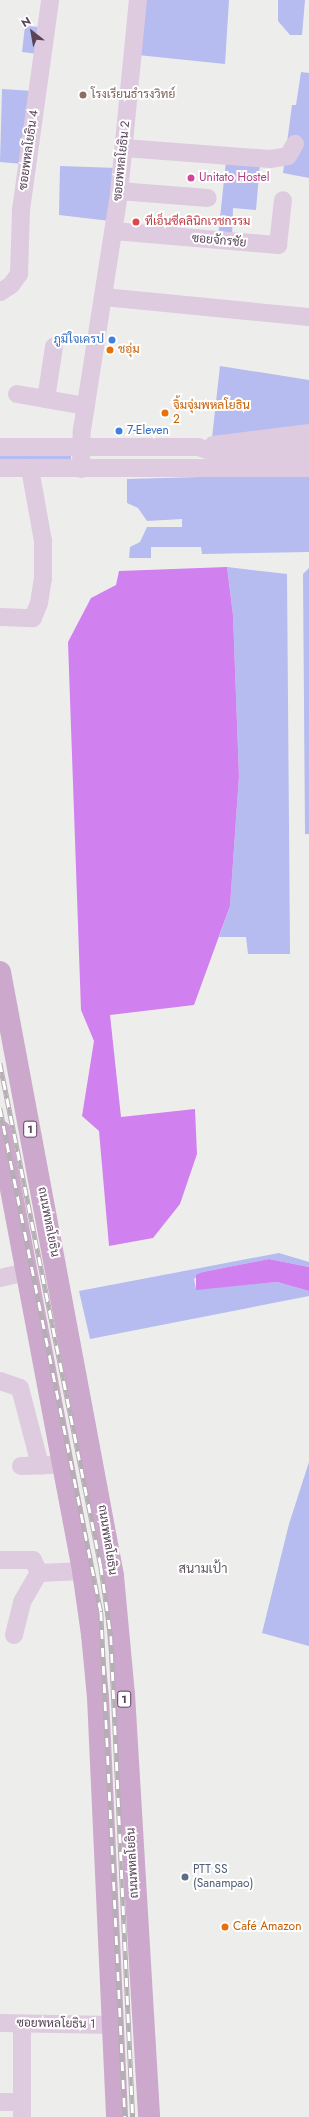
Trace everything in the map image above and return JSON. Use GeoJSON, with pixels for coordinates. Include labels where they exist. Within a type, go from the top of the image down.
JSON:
{"type":"FeatureCollection","features":[{"type":"Feature","properties":{"kind":"main road","name":"ถนนพหลโยธิน"},"geometry":{"type":"LineString","coordinates":[[0,972],[61,1286],[118,1610],[149,2117]]}},
{"type":"Feature","properties":{"kind":"main road"},"geometry":{"type":"LineString","coordinates":[[0,1131],[2,1152],[29,1282],[84,1570],[98,1698],[117,2117]]}},
{"type":"Feature","properties":{"kind":"main road"},"geometry":{"type":"LineString","coordinates":[[29,1282],[61,1286]]}},
{"type":"Feature","properties":{"kind":"main road"},"geometry":{"type":"LineString","coordinates":[[105,1878],[134,1878]]}},
{"type":"Feature","properties":{"kind":"street","name":"ซอยพหลโยธิน 4"},"geometry":{"type":"LineString","coordinates":[[0,292],[11,285],[19,274],[21,210],[50,0]]}},
{"type":"Feature","properties":{"kind":"street","name":"ซอยพหลโยธิน 2"},"geometry":{"type":"LineString","coordinates":[[81,469],[81,448],[86,406],[104,297],[119,191],[138,0]]}},
{"type":"Feature","properties":{"kind":"street"},"geometry":{"type":"LineString","coordinates":[[124,148],[270,159],[288,156],[295,144]]}},
{"type":"Feature","properties":{"kind":"street"},"geometry":{"type":"LineString","coordinates":[[119,191],[208,198]]}},
{"type":"Feature","properties":{"kind":"street","name":"ซอยจักรชัย"},"geometry":{"type":"LineString","coordinates":[[114,231],[278,245],[284,200]]}},
{"type":"Feature","properties":{"kind":"street"},"geometry":{"type":"LineString","coordinates":[[104,297],[309,317]]}},
{"type":"Feature","properties":{"kind":"street"},"geometry":{"type":"LineString","coordinates":[[46,399],[54,347]]}},
{"type":"Feature","properties":{"kind":"street"},"geometry":{"type":"LineString","coordinates":[[16,394],[86,406]]}},
{"type":"Feature","properties":{"kind":"street"},"geometry":{"type":"LineString","coordinates":[[0,447],[198,447],[309,433]]}},
{"type":"Feature","properties":{"kind":"street"},"geometry":{"type":"LineString","coordinates":[[198,447],[222,455],[308,457]]}},
{"type":"Feature","properties":{"kind":"street"},"geometry":{"type":"LineString","coordinates":[[196,466],[222,455]]}},
{"type":"Feature","properties":{"kind":"street"},"geometry":{"type":"LineString","coordinates":[[0,468],[81,469],[196,466],[308,457]]}},
{"type":"Feature","properties":{"kind":"street"},"geometry":{"type":"LineString","coordinates":[[0,617],[33,618],[43,579],[43,541],[30,469]]}},
{"type":"Feature","properties":{"kind":"street"},"geometry":{"type":"LineString","coordinates":[[0,1278],[29,1282]]}},
{"type":"Feature","properties":{"kind":"street"},"geometry":{"type":"LineString","coordinates":[[0,1381],[20,1388],[40,1465]]}},
{"type":"Feature","properties":{"kind":"street"},"geometry":{"type":"LineString","coordinates":[[21,1466],[63,1464]]}},
{"type":"Feature","properties":{"kind":"street"},"geometry":{"type":"LineString","coordinates":[[0,1560],[33,1560],[39,1573]]}},
{"type":"Feature","properties":{"kind":"street"},"geometry":{"type":"LineString","coordinates":[[39,1573],[84,1570]]}},
{"type":"Feature","properties":{"kind":"street"},"geometry":{"type":"LineString","coordinates":[[14,1635],[22,1602],[39,1573]]}},
{"type":"Feature","properties":{"kind":"street","name":"ซอยพหลโยธิน 1"},"geometry":{"type":"LineString","coordinates":[[0,2023],[112,2024]]}},
{"type":"Feature","properties":{"kind":"street"},"geometry":{"type":"LineString","coordinates":[[0,2102],[21,2109],[22,2024]]}},
{"type":"Feature","properties":{"kind":"shaded area"},"geometry":{"type":"Polygon","coordinates":[[[145,0],[229,0],[225,64],[138,55],[145,0]]]}},
{"type":"Feature","properties":{"kind":"shaded area"},"geometry":{"type":"Polygon","coordinates":[[[278,0],[305,0],[302,35],[290,35],[278,21],[278,0]]]}},
{"type":"Feature","properties":{"kind":"shaded area"},"geometry":{"type":"Polygon","coordinates":[[[25,26],[41,27],[38,54],[22,52],[25,26]]]}},
{"type":"Feature","properties":{"kind":"shaded area"},"geometry":{"type":"Polygon","coordinates":[[[301,72],[309,73],[309,178],[283,173],[292,105],[296,105],[301,72]]]}},
{"type":"Feature","properties":{"kind":"shaded area"},"geometry":{"type":"Polygon","coordinates":[[[2,89],[33,91],[23,164],[0,162],[2,89]]]}},
{"type":"Feature","properties":{"kind":"shaded area"},"geometry":{"type":"Polygon","coordinates":[[[226,161],[260,163],[256,210],[233,208],[232,239],[218,237],[226,161]]]}},
{"type":"Feature","properties":{"kind":"shaded area"},"geometry":{"type":"Polygon","coordinates":[[[60,166],[118,168],[110,221],[59,215],[60,166]]]}},
{"type":"Feature","properties":{"kind":"shaded area"},"geometry":{"type":"Polygon","coordinates":[[[220,366],[309,380],[309,427],[212,438],[220,366]]]}},
{"type":"Feature","properties":{"kind":"shaded area"},"geometry":{"type":"Polygon","coordinates":[[[0,454],[71,456],[71,463],[0,461],[0,454]]]}},
{"type":"Feature","properties":{"kind":"shaded area"},"geometry":{"type":"Polygon","coordinates":[[[309,474],[309,552],[202,554],[201,547],[151,547],[151,558],[129,558],[130,547],[140,542],[147,527],[182,527],[182,519],[147,521],[138,508],[127,503],[127,479],[309,474]]]}},
{"type":"Feature","properties":{"kind":"shaded area"},"geometry":{"type":"Polygon","coordinates":[[[227,567],[287,574],[290,954],[248,954],[246,937],[219,937],[230,906],[239,776],[233,615],[227,567]]]}},
{"type":"Feature","properties":{"kind":"shaded area"},"geometry":{"type":"Polygon","coordinates":[[[227,567],[233,615],[239,776],[230,906],[194,1005],[110,1015],[121,1117],[195,1109],[197,1154],[180,1204],[153,1238],[109,1246],[99,1131],[82,1116],[94,1041],[81,1010],[68,642],[91,598],[116,585],[119,571],[227,567]]]}},
{"type":"Feature","properties":{"kind":"shaded area"},"geometry":{"type":"Polygon","coordinates":[[[309,568],[309,834],[305,834],[303,574],[309,568]]]}},
{"type":"Feature","properties":{"kind":"shaded area"},"geometry":{"type":"Polygon","coordinates":[[[279,1253],[309,1262],[309,1267],[269,1259],[203,1272],[194,1279],[196,1289],[277,1282],[309,1291],[309,1296],[90,1339],[79,1291],[279,1253]]]}},
{"type":"Feature","properties":{"kind":"shaded area"},"geometry":{"type":"Polygon","coordinates":[[[269,1259],[309,1267],[309,1291],[277,1282],[196,1290],[196,1275],[203,1272],[269,1259]]]}},
{"type":"Feature","properties":{"kind":"shaded area"},"geometry":{"type":"Polygon","coordinates":[[[309,1462],[309,1646],[262,1633],[289,1524],[309,1462]]]}},
{"type":"Feature","properties":{"kind":"railway"},"geometry":{"type":"LineString","coordinates":[[0,1063],[101,1566],[111,1636],[133,2117]]}},
{"type":"Feature","properties":{"kind":"railway"},"geometry":{"type":"LineString","coordinates":[[0,1108],[101,1612],[125,2117]]}},
{"type":"Feature","properties":{"kind":"place","name":"โรงเรียนธำรงวิทย์"},"geometry":{"type":"Point","coordinates":[83,95]}},
{"type":"Feature","properties":{"kind":"place","name":"Unitato Hostel"},"geometry":{"type":"Point","coordinates":[191,178]}},
{"type":"Feature","properties":{"kind":"place","name":"ทีเอ็นซีคลินิกเวชกรรม"},"geometry":{"type":"Point","coordinates":[136,222]}},
{"type":"Feature","properties":{"kind":"place","name":"ภูมิใจเครป"},"geometry":{"type":"Point","coordinates":[112,340]}},
{"type":"Feature","properties":{"kind":"place","name":"ชอุ่ม"},"geometry":{"type":"Point","coordinates":[110,350]}},
{"type":"Feature","properties":{"kind":"place","name":"จิ้มจุ่มพหลโยธิน 2"},"geometry":{"type":"Point","coordinates":[165,413]}},
{"type":"Feature","properties":{"kind":"place","name":"7-Eleven"},"geometry":{"type":"Point","coordinates":[119,431]}},
{"type":"Feature","properties":{"kind":"place","name":"PTT SS (Sanampao)"},"geometry":{"type":"Point","coordinates":[185,1877]}},
{"type":"Feature","properties":{"kind":"place","name":"Café Amazon"},"geometry":{"type":"Point","coordinates":[225,1927]}},
{"type":"Feature","properties":{"kind":"district","name":"สนามเป้า"},"geometry":{"type":"Point","coordinates":[203,1569]}}]}
